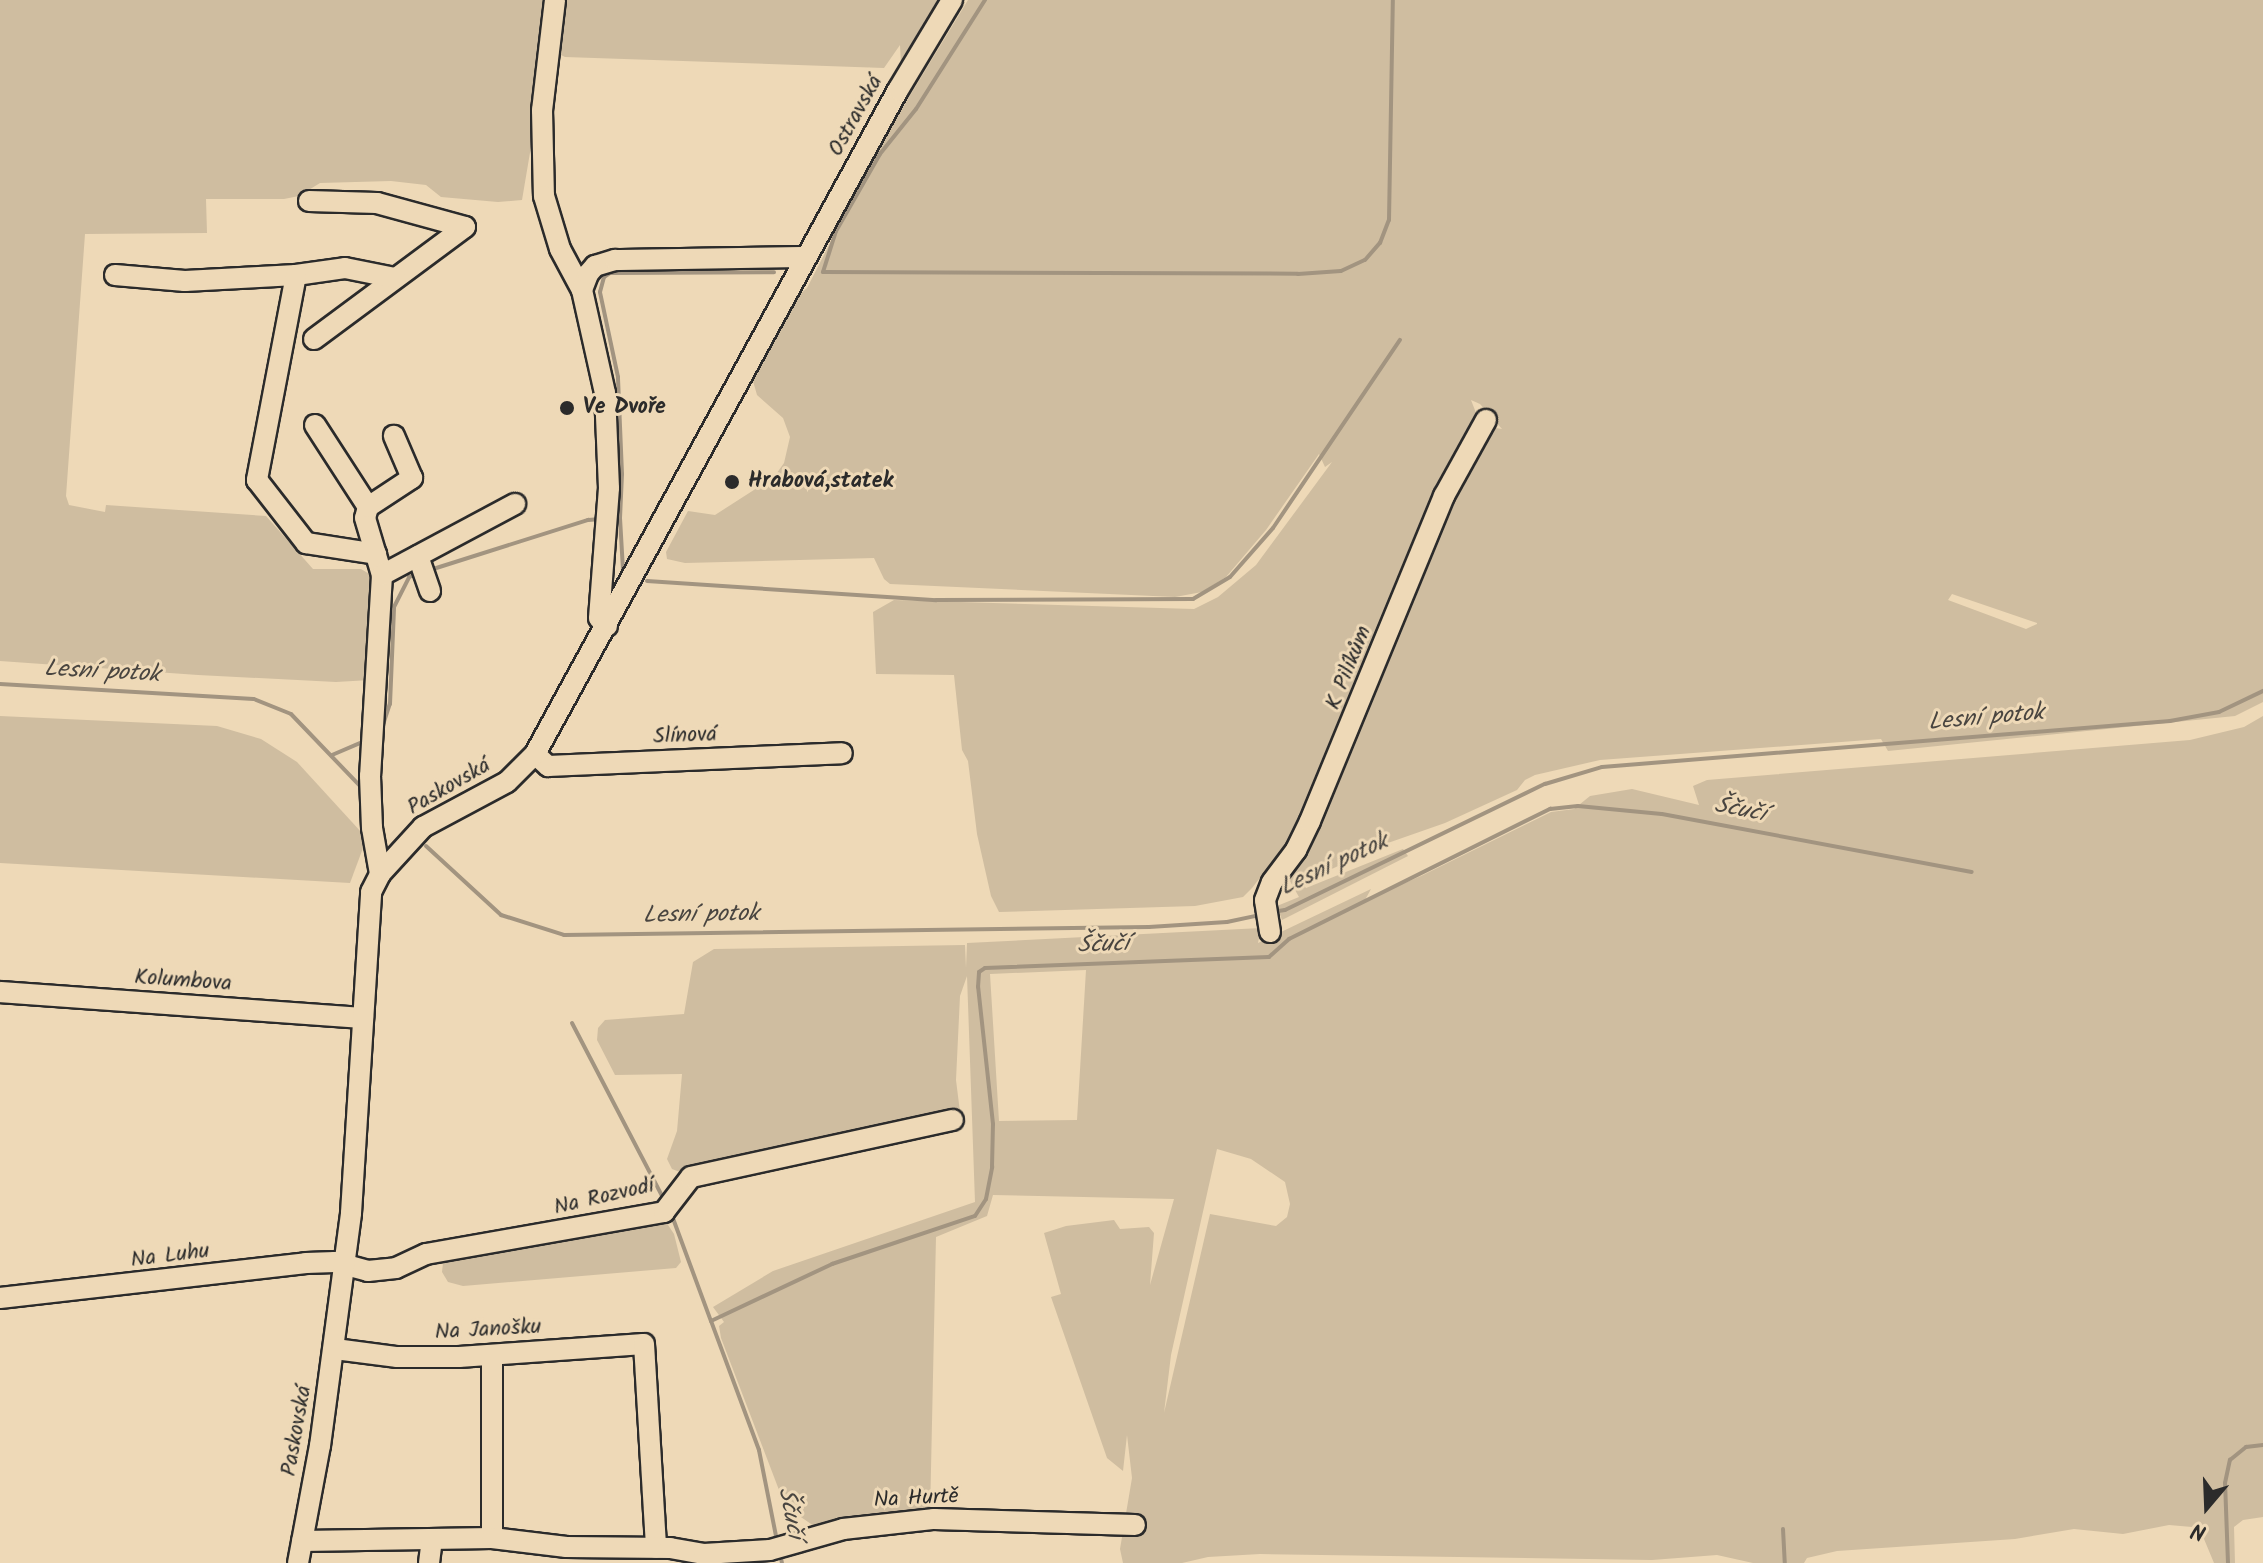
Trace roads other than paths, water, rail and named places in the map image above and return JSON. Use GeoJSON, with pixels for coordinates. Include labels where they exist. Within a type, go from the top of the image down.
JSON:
{"type":"FeatureCollection","features":[{"type":"Feature","properties":{"kind":"street"},"geometry":{"type":"LineString","coordinates":[[555,0],[542,110],[544,196],[560,249],[582,290],[605,393],[609,488],[599,618],[607,626]]}},
{"type":"Feature","properties":{"kind":"street","name":"Ostravská"},"geometry":{"type":"LineString","coordinates":[[806,257],[898,90],[952,0]]}},
{"type":"Feature","properties":{"kind":"street"},"geometry":{"type":"LineString","coordinates":[[309,201],[377,203],[465,227],[314,339]]}},
{"type":"Feature","properties":{"kind":"street"},"geometry":{"type":"LineString","coordinates":[[582,290],[595,266],[615,260],[806,257]]}},
{"type":"Feature","properties":{"kind":"street","name":"Paskovská"},"geometry":{"type":"LineString","coordinates":[[298,1563],[335,1349],[345,1265],[359,1124],[368,906],[380,874],[406,842],[423,827],[507,782],[535,754],[806,257]]}},
{"type":"Feature","properties":{"kind":"street"},"geometry":{"type":"LineString","coordinates":[[115,275],[185,281],[296,275],[345,268],[395,278]]}},
{"type":"Feature","properties":{"kind":"street"},"geometry":{"type":"LineString","coordinates":[[296,275],[257,480],[306,543],[376,554]]}},
{"type":"Feature","properties":{"kind":"street","name":"K Pilíkům"},"geometry":{"type":"LineString","coordinates":[[1269,920],[1272,882],[1296,850],[1340,754],[1444,496],[1486,420]]}},
{"type":"Feature","properties":{"kind":"street"},"geometry":{"type":"LineString","coordinates":[[315,425],[368,507]]}},
{"type":"Feature","properties":{"kind":"street"},"geometry":{"type":"LineString","coordinates":[[380,874],[371,794],[382,575],[365,518],[368,507],[412,478],[411,469],[394,436]]}},
{"type":"Feature","properties":{"kind":"street"},"geometry":{"type":"LineString","coordinates":[[382,575],[424,574],[515,504]]}},
{"type":"Feature","properties":{"kind":"street","name":"Slínová"},"geometry":{"type":"LineString","coordinates":[[535,754],[548,766],[842,753]]}},
{"type":"Feature","properties":{"kind":"street","name":"Kolumbova"},"geometry":{"type":"LineString","coordinates":[[0,992],[363,1018]]}},
{"type":"Feature","properties":{"kind":"street","name":"Na Rozvodí"},"geometry":{"type":"LineString","coordinates":[[345,1265],[368,1271],[396,1268],[426,1254],[664,1212],[691,1177],[953,1120]]}},
{"type":"Feature","properties":{"kind":"street","name":"Na Luhu"},"geometry":{"type":"LineString","coordinates":[[0,1298],[306,1263],[335,1262],[345,1265]]}},
{"type":"Feature","properties":{"kind":"street","name":"Na Janošku"},"geometry":{"type":"LineString","coordinates":[[335,1349],[397,1357],[492,1355],[644,1344],[656,1548]]}},
{"type":"Feature","properties":{"kind":"street"},"geometry":{"type":"LineString","coordinates":[[492,1355],[492,1538]]}},
{"type":"Feature","properties":{"kind":"street","name":"Na Hurtě"},"geometry":{"type":"LineString","coordinates":[[302,1541],[492,1538],[565,1555],[656,1548],[703,1558],[779,1548],[843,1529],[934,1519],[1135,1525]]}},
{"type":"Feature","properties":{"kind":"street"},"geometry":{"type":"LineString","coordinates":[[429,1563],[432,1539]]}},
{"type":"Feature","properties":{"kind":"waterway"},"geometry":{"type":"LineString","coordinates":[[985,0],[916,109],[880,154],[836,231],[823,272],[1298,274],[1341,271],[1365,260],[1380,243],[1389,220],[1393,0]]}},
{"type":"Feature","properties":{"kind":"waterway"},"geometry":{"type":"LineString","coordinates":[[614,519],[620,518],[622,474],[618,377],[600,292],[604,277],[610,273],[774,272]]}},
{"type":"Feature","properties":{"kind":"waterway"},"geometry":{"type":"LineString","coordinates":[[647,581],[936,600],[1193,599],[1230,577],[1273,528],[1400,340]]}},
{"type":"Feature","properties":{"kind":"waterway"},"geometry":{"type":"LineString","coordinates":[[620,518],[623,570]]}},
{"type":"Feature","properties":{"kind":"waterway"},"geometry":{"type":"LineString","coordinates":[[430,570],[588,520],[601,519]]}},
{"type":"Feature","properties":{"kind":"waterway"},"geometry":{"type":"LineString","coordinates":[[380,734],[390,704],[394,607],[409,577],[417,574]]}},
{"type":"Feature","properties":{"kind":"waterway","name":"Lesní potok"},"geometry":{"type":"LineString","coordinates":[[0,684],[254,699],[291,714],[360,786]]}},
{"type":"Feature","properties":{"kind":"waterway","name":"Lesní potok"},"geometry":{"type":"LineString","coordinates":[[1272,912],[1285,910],[1545,784],[1602,767],[2170,721],[2219,712],[2263,691]]}},
{"type":"Feature","properties":{"kind":"waterway"},"geometry":{"type":"LineString","coordinates":[[332,755],[363,742]]}},
{"type":"Feature","properties":{"kind":"waterway","name":"Ščučí"},"geometry":{"type":"LineString","coordinates":[[777,1541],[759,1450],[711,1321],[832,1264],[975,1216],[986,1199],[992,1167],[993,1124],[978,987],[979,972],[985,968],[1269,957],[1289,939],[1550,809],[1578,806],[1662,814],[1972,872]]}},
{"type":"Feature","properties":{"kind":"waterway","name":"Lesní potok"},"geometry":{"type":"LineString","coordinates":[[426,846],[501,915],[564,935],[1149,927],[1227,922],[1259,915]]}},
{"type":"Feature","properties":{"kind":"waterway"},"geometry":{"type":"LineString","coordinates":[[572,1023],[665,1202]]}},
{"type":"Feature","properties":{"kind":"waterway"},"geometry":{"type":"LineString","coordinates":[[671,1213],[711,1321]]}},
{"type":"Feature","properties":{"kind":"waterway"},"geometry":{"type":"LineString","coordinates":[[2228,1563],[2225,1483],[2230,1460],[2246,1447],[2263,1445]]}},
{"type":"Feature","properties":{"kind":"waterway"},"geometry":{"type":"LineString","coordinates":[[1783,1529],[1785,1563]]}},
{"type":"Feature","properties":{"kind":"waterway","name":"Ščučí"},"geometry":{"type":"LineString","coordinates":[[780,1553],[782,1563]]}},
{"type":"Feature","properties":{"kind":"place","name":"Ve Dvoře"},"geometry":{"type":"Point","coordinates":[567,408]}},
{"type":"Feature","properties":{"kind":"place","name":"Hrabová,statek"},"geometry":{"type":"Point","coordinates":[732,482]}}]}
